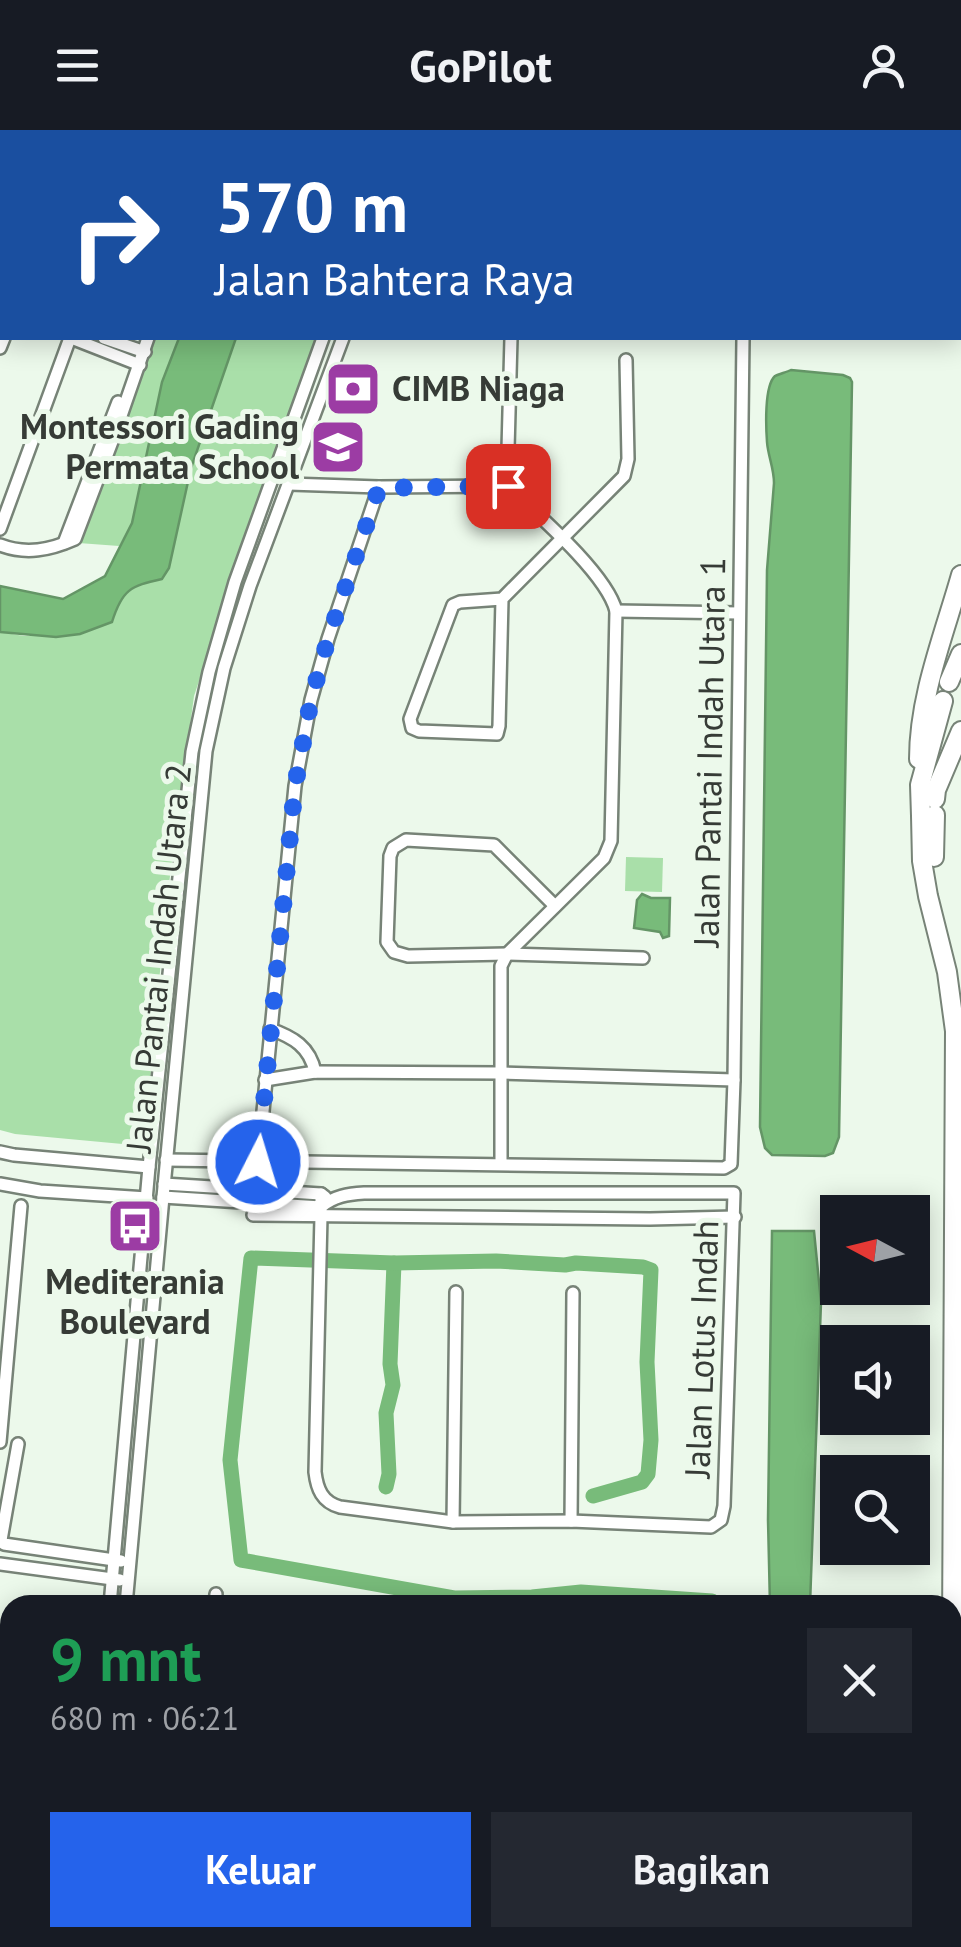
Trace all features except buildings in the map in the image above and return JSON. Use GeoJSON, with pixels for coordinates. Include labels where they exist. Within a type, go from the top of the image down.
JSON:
{"type":"FeatureCollection","features":[{"type":"Feature","properties":{"kind":"highway"},"geometry":{"type":"LineString","coordinates":[[952,1595],[954,1031],[947,972],[922,861],[920,735],[930,678],[961,575]]}},
{"type":"Feature","properties":{"kind":"highway"},"geometry":{"type":"LineString","coordinates":[[950,682],[961,654]]}},
{"type":"Feature","properties":{"kind":"highway"},"geometry":{"type":"LineString","coordinates":[[920,785],[943,701]]}},
{"type":"Feature","properties":{"kind":"highway"},"geometry":{"type":"LineString","coordinates":[[938,933],[936,790],[961,731]]}},
{"type":"Feature","properties":{"kind":"street"},"geometry":{"type":"LineString","coordinates":[[0,529],[70,340]]}},
{"type":"Feature","properties":{"kind":"street"},"geometry":{"type":"LineString","coordinates":[[78,340],[139,357]]}},
{"type":"Feature","properties":{"kind":"street"},"geometry":{"type":"LineString","coordinates":[[108,340],[139,357]]}},
{"type":"Feature","properties":{"kind":"street","name":"Jalan Pantai Indah Utara 2"},"geometry":{"type":"LineString","coordinates":[[111,1595],[192,752],[208,672],[235,582],[322,340]]}},
{"type":"Feature","properties":{"kind":"street","name":"Jalan Pantai Indah Utara 2"},"geometry":{"type":"LineString","coordinates":[[127,1595],[206,751],[224,668],[250,586],[341,340]]}},
{"type":"Feature","properties":{"kind":"street"},"geometry":{"type":"LineString","coordinates":[[508,486],[511,340]]}},
{"type":"Feature","properties":{"kind":"street","name":"Jalan Pantai Indah Utara 1"},"geometry":{"type":"LineString","coordinates":[[501,1164],[724,1168],[729,1166],[732,1156],[743,340]]}},
{"type":"Feature","properties":{"kind":"street"},"geometry":{"type":"LineString","coordinates":[[0,546],[32,552],[64,543],[78,520],[139,357]]}},
{"type":"Feature","properties":{"kind":"street"},"geometry":{"type":"LineString","coordinates":[[502,599],[496,734],[412,728],[410,718],[453,605],[502,599],[624,476],[626,360]]}},
{"type":"Feature","properties":{"kind":"street"},"geometry":{"type":"LineString","coordinates":[[166,1160],[501,1164],[501,966],[507,954],[604,858],[611,841],[616,611],[605,586],[562,538],[508,486],[379,488],[289,484]]}},
{"type":"Feature","properties":{"kind":"street"},"geometry":{"type":"LineString","coordinates":[[258,1162],[295,786],[304,735],[328,639],[379,488]]}},
{"type":"Feature","properties":{"kind":"street"},"geometry":{"type":"LineString","coordinates":[[616,611],[740,613]]}},
{"type":"Feature","properties":{"kind":"street"},"geometry":{"type":"LineString","coordinates":[[555,906],[494,845],[406,840],[393,848],[390,856],[387,942],[394,952],[408,956],[643,958]]}},
{"type":"Feature","properties":{"kind":"street"},"geometry":{"type":"LineString","coordinates":[[270,1029],[286,1034],[304,1047],[316,1072]]}},
{"type":"Feature","properties":{"kind":"street"},"geometry":{"type":"LineString","coordinates":[[265,1080],[316,1072],[734,1080]]}},
{"type":"Feature","properties":{"kind":"street"},"geometry":{"type":"LineString","coordinates":[[0,1152],[149,1167]]}},
{"type":"Feature","properties":{"kind":"street"},"geometry":{"type":"LineString","coordinates":[[0,1184],[40,1191],[147,1198]]}},
{"type":"Feature","properties":{"kind":"street"},"geometry":{"type":"LineString","coordinates":[[144,1232],[153,1225],[157,1196],[163,1190]]}},
{"type":"Feature","properties":{"kind":"street","name":"Jalan Lotus Indah"},"geometry":{"type":"LineString","coordinates":[[163,1190],[323,1204],[343,1195],[364,1193],[734,1193],[722,1520],[711,1527],[453,1522],[333,1504],[322,1496],[316,1486],[323,1204]]}},
{"type":"Feature","properties":{"kind":"street"},"geometry":{"type":"LineString","coordinates":[[254,1215],[323,1204],[650,1220],[734,1216]]}},
{"type":"Feature","properties":{"kind":"street"},"geometry":{"type":"LineString","coordinates":[[0,1442],[21,1206]]}},
{"type":"Feature","properties":{"kind":"street"},"geometry":{"type":"LineString","coordinates":[[453,1522],[456,1292]]}},
{"type":"Feature","properties":{"kind":"street"},"geometry":{"type":"LineString","coordinates":[[570,1522],[573,1293]]}},
{"type":"Feature","properties":{"kind":"street"},"geometry":{"type":"LineString","coordinates":[[18,1444],[1,1540],[4,1544],[130,1562]]}},
{"type":"Feature","properties":{"kind":"street"},"geometry":{"type":"LineString","coordinates":[[0,1564],[128,1581]]}},
{"type":"Feature","properties":{"kind":"shaded area"},"geometry":{"type":"Polygon","coordinates":[[[148,340],[178,340],[162,382],[132,523],[119,546],[65,542],[148,340]]]}},
{"type":"Feature","properties":{"kind":"shaded area"},"geometry":{"type":"Polygon","coordinates":[[[178,340],[235,340],[191,468],[169,568],[162,579],[129,591],[112,622],[80,634],[56,637],[0,632],[0,586],[63,599],[105,576],[132,523],[162,382],[178,340]]]}},
{"type":"Feature","properties":{"kind":"shaded area"},"geometry":{"type":"Polygon","coordinates":[[[235,340],[317,340],[194,696],[166,906],[144,1146],[0,1130],[0,632],[24,636],[80,634],[112,622],[129,591],[162,579],[169,568],[191,468],[235,340]]]}},
{"type":"Feature","properties":{"kind":"shaded area"},"geometry":{"type":"Polygon","coordinates":[[[791,370],[843,375],[852,382],[839,1137],[833,1153],[825,1156],[772,1155],[765,1148],[760,1127],[767,570],[774,483],[766,408],[771,381],[791,370]]]}},
{"type":"Feature","properties":{"kind":"shaded area"},"geometry":{"type":"Polygon","coordinates":[[[626,857],[663,858],[662,892],[625,891],[626,857]]]}},
{"type":"Feature","properties":{"kind":"shaded area"},"geometry":{"type":"Polygon","coordinates":[[[642,894],[670,898],[669,936],[663,938],[660,932],[634,928],[637,900],[642,894]]]}},
{"type":"Feature","properties":{"kind":"shaded area"},"geometry":{"type":"Polygon","coordinates":[[[772,1231],[814,1231],[821,1305],[810,1595],[770,1595],[772,1231]]]}},
{"type":"Feature","properties":{"kind":"waterway"},"geometry":{"type":"LineString","coordinates":[[437,1595],[241,1560],[230,1460],[251,1258],[576,1263],[651,1270],[648,1474],[642,1482],[593,1496]]}},
{"type":"Feature","properties":{"kind":"waterway"},"geometry":{"type":"LineString","coordinates":[[386,1487],[386,1413],[393,1385],[390,1364],[394,1263]]}},
{"type":"Feature","properties":{"kind":"waterway"},"geometry":{"type":"LineString","coordinates":[[552,1595],[625,1595]]}},
{"type":"Feature","properties":{"kind":"place","name":"CIMB Niaga"},"geometry":{"type":"Point","coordinates":[353,389]}},
{"type":"Feature","properties":{"kind":"place","name":"Montessori Gading Permata School"},"geometry":{"type":"Point","coordinates":[338,447]}},
{"type":"Feature","properties":{"kind":"place","name":"Mediterania Boulevard"},"geometry":{"type":"Point","coordinates":[135,1226]}},
{"type":"Feature","properties":{"kind":"route"},"geometry":{"type":"LineString","coordinates":[[258,1162],[295,786],[304,735],[328,639],[379,488],[508,486]]}}]}
